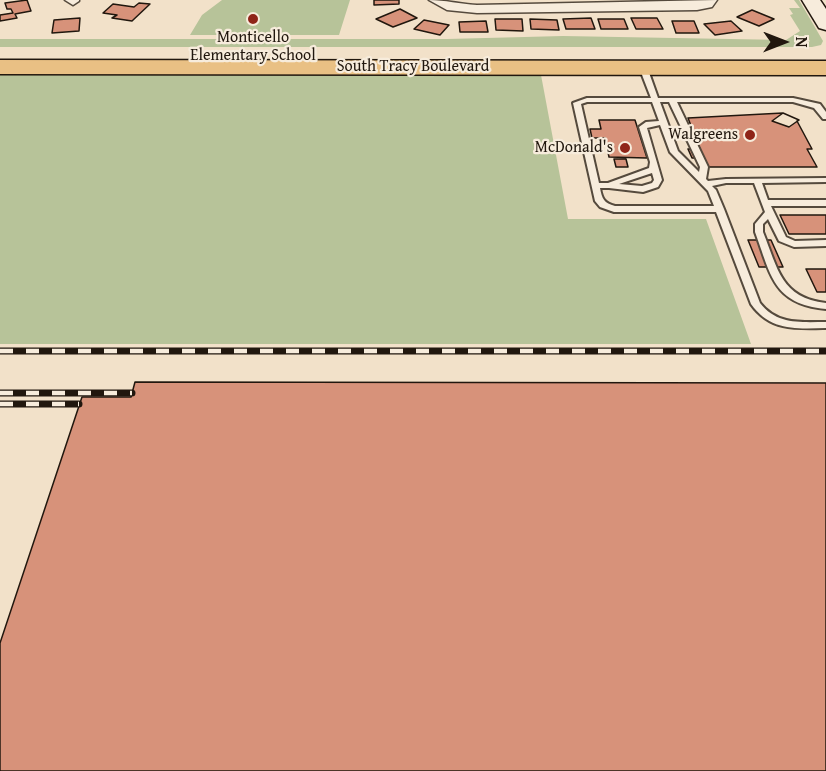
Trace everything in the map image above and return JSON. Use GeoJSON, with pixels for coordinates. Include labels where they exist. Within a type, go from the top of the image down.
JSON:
{"type":"FeatureCollection","features":[{"type":"Feature","properties":{"kind":"main road"},"geometry":{"type":"LineString","coordinates":[[813,0],[826,8]]}},
{"type":"Feature","properties":{"kind":"main road"},"geometry":{"type":"LineString","coordinates":[[813,0],[826,24]]}},
{"type":"Feature","properties":{"kind":"main road","name":"South Tracy Boulevard"},"geometry":{"type":"LineString","coordinates":[[0,54],[826,54]]}},
{"type":"Feature","properties":{"kind":"main road","name":"South Tracy Boulevard"},"geometry":{"type":"LineString","coordinates":[[0,67],[826,68]]}},
{"type":"Feature","properties":{"kind":"street"},"geometry":{"type":"LineString","coordinates":[[435,0],[452,7],[477,9],[686,7],[709,2]]}},
{"type":"Feature","properties":{"kind":"lane"},"geometry":{"type":"LineString","coordinates":[[643,68],[674,152],[705,181],[720,209],[761,313],[778,323],[826,325]]}},
{"type":"Feature","properties":{"kind":"lane"},"geometry":{"type":"LineString","coordinates":[[720,209],[614,210],[603,205],[598,200],[577,104],[587,100],[801,101],[817,106],[826,117]]}},
{"type":"Feature","properties":{"kind":"lane"},"geometry":{"type":"LineString","coordinates":[[672,100],[683,127],[694,141],[704,167],[705,181]]}},
{"type":"Feature","properties":{"kind":"lane"},"geometry":{"type":"LineString","coordinates":[[595,186],[609,185],[643,189],[655,185],[658,174],[644,127],[649,124],[663,123]]}},
{"type":"Feature","properties":{"kind":"lane"},"geometry":{"type":"LineString","coordinates":[[609,185],[647,173],[655,165],[654,160]]}},
{"type":"Feature","properties":{"kind":"lane"},"geometry":{"type":"LineString","coordinates":[[705,181],[826,180]]}},
{"type":"Feature","properties":{"kind":"lane"},"geometry":{"type":"LineString","coordinates":[[757,181],[778,234],[788,242],[826,243]]}},
{"type":"Feature","properties":{"kind":"lane"},"geometry":{"type":"LineString","coordinates":[[765,203],[826,203]]}},
{"type":"Feature","properties":{"kind":"lane"},"geometry":{"type":"LineString","coordinates":[[769,213],[759,224],[759,232],[782,286],[801,303],[826,306]]}},
{"type":"Feature","properties":{"kind":"green space","name":"Monticello Elementary School"},"geometry":{"type":"Polygon","coordinates":[[[222,0],[350,0],[339,35],[190,35],[202,15],[222,0]]]}},
{"type":"Feature","properties":{"kind":"green space"},"geometry":{"type":"Polygon","coordinates":[[[794,0],[799,0],[823,41],[821,45],[812,47],[0,47],[0,39],[447,39],[563,36],[786,40],[800,31],[790,15],[793,14],[789,8],[800,8],[794,0]]]}},
{"type":"Feature","properties":{"kind":"green space"},"geometry":{"type":"Polygon","coordinates":[[[0,75],[541,75],[568,219],[706,219],[751,344],[0,344],[0,75]]]}},
{"type":"Feature","properties":{"kind":"building"},"geometry":{"type":"Polygon","coordinates":[[[27,0],[31,11],[15,14],[17,18],[0,21],[0,15],[13,13],[11,9],[7,9],[5,3],[27,0]]]}},
{"type":"Feature","properties":{"kind":"building"},"geometry":{"type":"Polygon","coordinates":[[[374,0],[399,0],[399,4],[374,5],[374,0]]]}},
{"type":"Feature","properties":{"kind":"building"},"geometry":{"type":"Polygon","coordinates":[[[139,3],[150,4],[132,21],[112,18],[117,15],[103,13],[113,4],[134,7],[139,3]]]}},
{"type":"Feature","properties":{"kind":"building"},"geometry":{"type":"Polygon","coordinates":[[[400,9],[417,18],[393,27],[376,19],[400,9]]]}},
{"type":"Feature","properties":{"kind":"building"},"geometry":{"type":"Polygon","coordinates":[[[752,10],[774,19],[759,26],[737,17],[752,10]]]}},
{"type":"Feature","properties":{"kind":"building"},"geometry":{"type":"Polygon","coordinates":[[[80,18],[79,31],[52,33],[54,20],[80,18]]]}},
{"type":"Feature","properties":{"kind":"building"},"geometry":{"type":"Polygon","coordinates":[[[591,18],[595,29],[566,29],[563,19],[591,18]]]}},
{"type":"Feature","properties":{"kind":"building"},"geometry":{"type":"Polygon","coordinates":[[[631,18],[657,18],[663,29],[636,29],[631,18]]]}},
{"type":"Feature","properties":{"kind":"building"},"geometry":{"type":"Polygon","coordinates":[[[495,19],[522,19],[523,31],[496,30],[495,19]]]}},
{"type":"Feature","properties":{"kind":"building"},"geometry":{"type":"Polygon","coordinates":[[[530,19],[557,20],[559,30],[531,29],[530,19]]]}},
{"type":"Feature","properties":{"kind":"building"},"geometry":{"type":"Polygon","coordinates":[[[598,19],[624,19],[628,29],[601,29],[598,19]]]}},
{"type":"Feature","properties":{"kind":"building"},"geometry":{"type":"Polygon","coordinates":[[[424,20],[449,25],[440,35],[414,29],[424,20]]]}},
{"type":"Feature","properties":{"kind":"building"},"geometry":{"type":"Polygon","coordinates":[[[486,21],[488,32],[460,32],[459,22],[486,21]]]}},
{"type":"Feature","properties":{"kind":"building"},"geometry":{"type":"Polygon","coordinates":[[[672,21],[694,21],[699,33],[676,33],[672,21]]]}},
{"type":"Feature","properties":{"kind":"building"},"geometry":{"type":"Polygon","coordinates":[[[731,21],[742,31],[715,35],[704,24],[731,21]]]}},
{"type":"Feature","properties":{"kind":"building","name":"Walgreens"},"geometry":{"type":"Polygon","coordinates":[[[783,113],[799,120],[797,121],[812,149],[807,149],[817,167],[707,167],[703,158],[692,158],[688,149],[700,149],[688,118],[783,113]]]}},
{"type":"Feature","properties":{"kind":"building"},"geometry":{"type":"Polygon","coordinates":[[[783,113],[799,120],[789,127],[772,121],[783,113]]]}},
{"type":"Feature","properties":{"kind":"building","name":"McDonald's"},"geometry":{"type":"Polygon","coordinates":[[[599,120],[635,120],[647,158],[609,157],[605,138],[592,138],[590,129],[601,129],[599,120]]]}},
{"type":"Feature","properties":{"kind":"building"},"geometry":{"type":"Polygon","coordinates":[[[614,159],[626,159],[628,167],[616,167],[614,159]]]}},
{"type":"Feature","properties":{"kind":"building"},"geometry":{"type":"Polygon","coordinates":[[[780,215],[826,215],[826,234],[789,234],[780,215]]]}},
{"type":"Feature","properties":{"kind":"building"},"geometry":{"type":"Polygon","coordinates":[[[748,240],[771,240],[783,267],[759,267],[748,240]]]}},
{"type":"Feature","properties":{"kind":"building"},"geometry":{"type":"Polygon","coordinates":[[[806,269],[826,269],[826,292],[817,292],[806,269]]]}},
{"type":"Feature","properties":{"kind":"building"},"geometry":{"type":"Polygon","coordinates":[[[135,382],[826,383],[826,771],[0,771],[0,643],[82,397],[131,397],[135,382]]]}},
{"type":"Feature","properties":{"kind":"railway"},"geometry":{"type":"LineString","coordinates":[[0,351],[826,351]]}},
{"type":"Feature","properties":{"kind":"railway"},"geometry":{"type":"LineString","coordinates":[[0,393],[132,393]]}},
{"type":"Feature","properties":{"kind":"railway"},"geometry":{"type":"LineString","coordinates":[[0,404],[79,404]]}},
{"type":"Feature","properties":{"kind":"place","name":"Monticello Elementary School"},"geometry":{"type":"Point","coordinates":[253,19]}},
{"type":"Feature","properties":{"kind":"place","name":"Walgreens"},"geometry":{"type":"Point","coordinates":[750,135]}},
{"type":"Feature","properties":{"kind":"place","name":"McDonald's"},"geometry":{"type":"Point","coordinates":[625,148]}}]}
